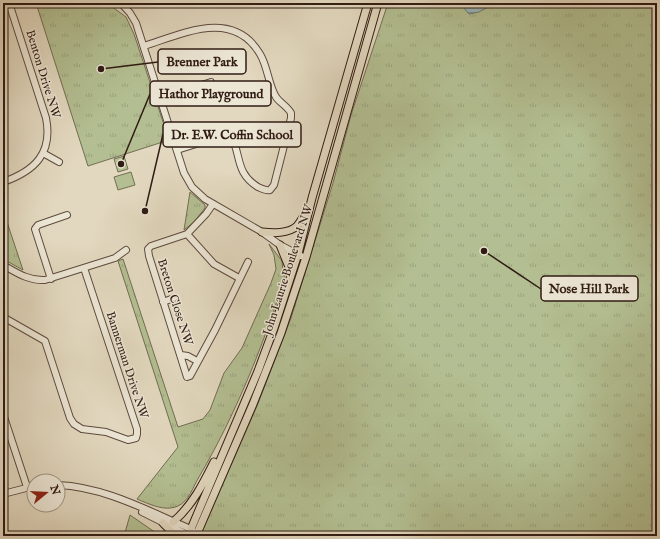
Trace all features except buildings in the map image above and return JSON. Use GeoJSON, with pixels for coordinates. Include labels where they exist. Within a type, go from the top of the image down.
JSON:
{"type":"FeatureCollection","features":[{"type":"Feature","properties":{"kind":"main road"},"geometry":{"type":"LineString","coordinates":[[362,22],[364,3]]}},
{"type":"Feature","properties":{"kind":"main road","name":"John Laurie Boulevard NW"},"geometry":{"type":"LineString","coordinates":[[193,535],[230,436],[258,371],[274,328],[298,254],[368,3]]}},
{"type":"Feature","properties":{"kind":"main road","name":"John Laurie Boulevard NW"},"geometry":{"type":"LineString","coordinates":[[193,535],[265,376],[281,333],[306,257],[366,50],[378,3]]}},
{"type":"Feature","properties":{"kind":"main road"},"geometry":{"type":"LineString","coordinates":[[366,50],[384,3]]}},
{"type":"Feature","properties":{"kind":"main road"},"geometry":{"type":"LineString","coordinates":[[262,232],[276,233],[290,230],[297,226],[304,214],[310,210]]}},
{"type":"Feature","properties":{"kind":"main road"},"geometry":{"type":"LineString","coordinates":[[280,245],[291,276]]}},
{"type":"Feature","properties":{"kind":"main road"},"geometry":{"type":"LineString","coordinates":[[173,522],[182,514],[192,501],[230,436]]}},
{"type":"Feature","properties":{"kind":"main road"},"geometry":{"type":"LineString","coordinates":[[163,523],[170,530],[173,536]]}},
{"type":"Feature","properties":{"kind":"street","name":"Benton Drive NW"},"geometry":{"type":"LineString","coordinates":[[3,182],[23,174],[30,168],[43,153],[47,137],[46,118],[9,3]]}},
{"type":"Feature","properties":{"kind":"street"},"geometry":{"type":"LineString","coordinates":[[121,3],[133,18],[144,46],[184,173],[192,186],[213,204],[262,232],[280,245],[306,257]]}},
{"type":"Feature","properties":{"kind":"street"},"geometry":{"type":"LineString","coordinates":[[144,46],[205,27],[221,27],[236,32],[249,40],[258,50],[264,62],[276,98],[291,113],[274,185],[270,190],[264,190],[245,176],[240,166],[230,134],[225,134],[177,150]]}},
{"type":"Feature","properties":{"kind":"street"},"geometry":{"type":"LineString","coordinates":[[160,98],[211,82]]}},
{"type":"Feature","properties":{"kind":"street"},"geometry":{"type":"LineString","coordinates":[[43,153],[59,162]]}},
{"type":"Feature","properties":{"kind":"street","name":"Breton Close NW"},"geometry":{"type":"LineString","coordinates":[[213,204],[206,214],[187,234],[151,246],[148,249],[187,377],[190,376],[215,330],[248,262]]}},
{"type":"Feature","properties":{"kind":"street"},"geometry":{"type":"LineString","coordinates":[[51,279],[35,229],[38,225],[67,215]]}},
{"type":"Feature","properties":{"kind":"street"},"geometry":{"type":"LineString","coordinates":[[187,234],[214,264],[239,278]]}},
{"type":"Feature","properties":{"kind":"street"},"geometry":{"type":"LineString","coordinates":[[3,265],[27,278],[42,280],[51,279],[115,258],[126,250]]}},
{"type":"Feature","properties":{"kind":"street","name":"Bannerman Drive NW"},"geometry":{"type":"LineString","coordinates":[[3,317],[45,341],[70,418],[74,424],[82,429],[106,432],[128,440],[136,438],[137,429],[84,268]]}},
{"type":"Feature","properties":{"kind":"street"},"geometry":{"type":"LineString","coordinates":[[163,302],[174,298]]}},
{"type":"Feature","properties":{"kind":"street","name":"Breton Close NW"},"geometry":{"type":"LineString","coordinates":[[181,355],[188,356],[197,361]]}},
{"type":"Feature","properties":{"kind":"street"},"geometry":{"type":"LineString","coordinates":[[3,414],[26,484]]}},
{"type":"Feature","properties":{"kind":"street"},"geometry":{"type":"LineString","coordinates":[[66,486],[103,492],[129,502],[173,522],[193,535]]}},
{"type":"Feature","properties":{"kind":"street"},"geometry":{"type":"LineString","coordinates":[[3,494],[26,487]]}},
{"type":"Feature","properties":{"kind":"street"},"geometry":{"type":"LineString","coordinates":[[121,500],[127,505],[163,523],[193,535]]}},
{"type":"Feature","properties":{"kind":"green space"},"geometry":{"type":"Polygon","coordinates":[[[36,3],[107,3],[126,17],[134,34],[169,140],[88,166],[36,3]]]}},
{"type":"Feature","properties":{"kind":"green space"},"geometry":{"type":"Polygon","coordinates":[[[388,3],[657,3],[657,536],[200,536],[257,406],[291,318],[333,183],[351,115],[388,3]]]}},
{"type":"Feature","properties":{"kind":"green space"},"geometry":{"type":"Polygon","coordinates":[[[124,156],[128,169],[118,172],[114,159],[124,156]]]}},
{"type":"Feature","properties":{"kind":"green space"},"geometry":{"type":"Polygon","coordinates":[[[131,172],[135,185],[118,190],[114,177],[131,172]]]}},
{"type":"Feature","properties":{"kind":"green space"},"geometry":{"type":"Polygon","coordinates":[[[190,192],[205,205],[205,208],[194,222],[184,230],[190,192]]]}},
{"type":"Feature","properties":{"kind":"green space"},"geometry":{"type":"Polygon","coordinates":[[[3,210],[23,270],[3,259],[3,210]]]}},
{"type":"Feature","properties":{"kind":"green space"},"geometry":{"type":"Polygon","coordinates":[[[269,244],[282,261],[283,273],[285,277],[258,354],[225,429],[197,481],[182,504],[173,508],[162,508],[137,499],[178,447],[118,261],[123,259],[178,427],[203,419],[210,410],[224,373],[242,348],[276,269],[274,255],[269,244]]]}},
{"type":"Feature","properties":{"kind":"green space"},"geometry":{"type":"Polygon","coordinates":[[[130,515],[159,535],[160,536],[124,536],[130,515]]]}},
{"type":"Feature","properties":{"kind":"water"},"geometry":{"type":"Polygon","coordinates":[[[452,3],[495,3],[479,12],[469,14],[462,6],[452,3]]]}},
{"type":"Feature","properties":{"kind":"place","name":"Brenner Park"},"geometry":{"type":"Point","coordinates":[101,69]}},
{"type":"Feature","properties":{"kind":"place","name":"Hathor Playground"},"geometry":{"type":"Point","coordinates":[121,164]}},
{"type":"Feature","properties":{"kind":"place","name":"Dr. E.W. Coffin School"},"geometry":{"type":"Point","coordinates":[145,211]}},
{"type":"Feature","properties":{"kind":"place","name":"Nose Hill Park"},"geometry":{"type":"Point","coordinates":[484,251]}}]}
